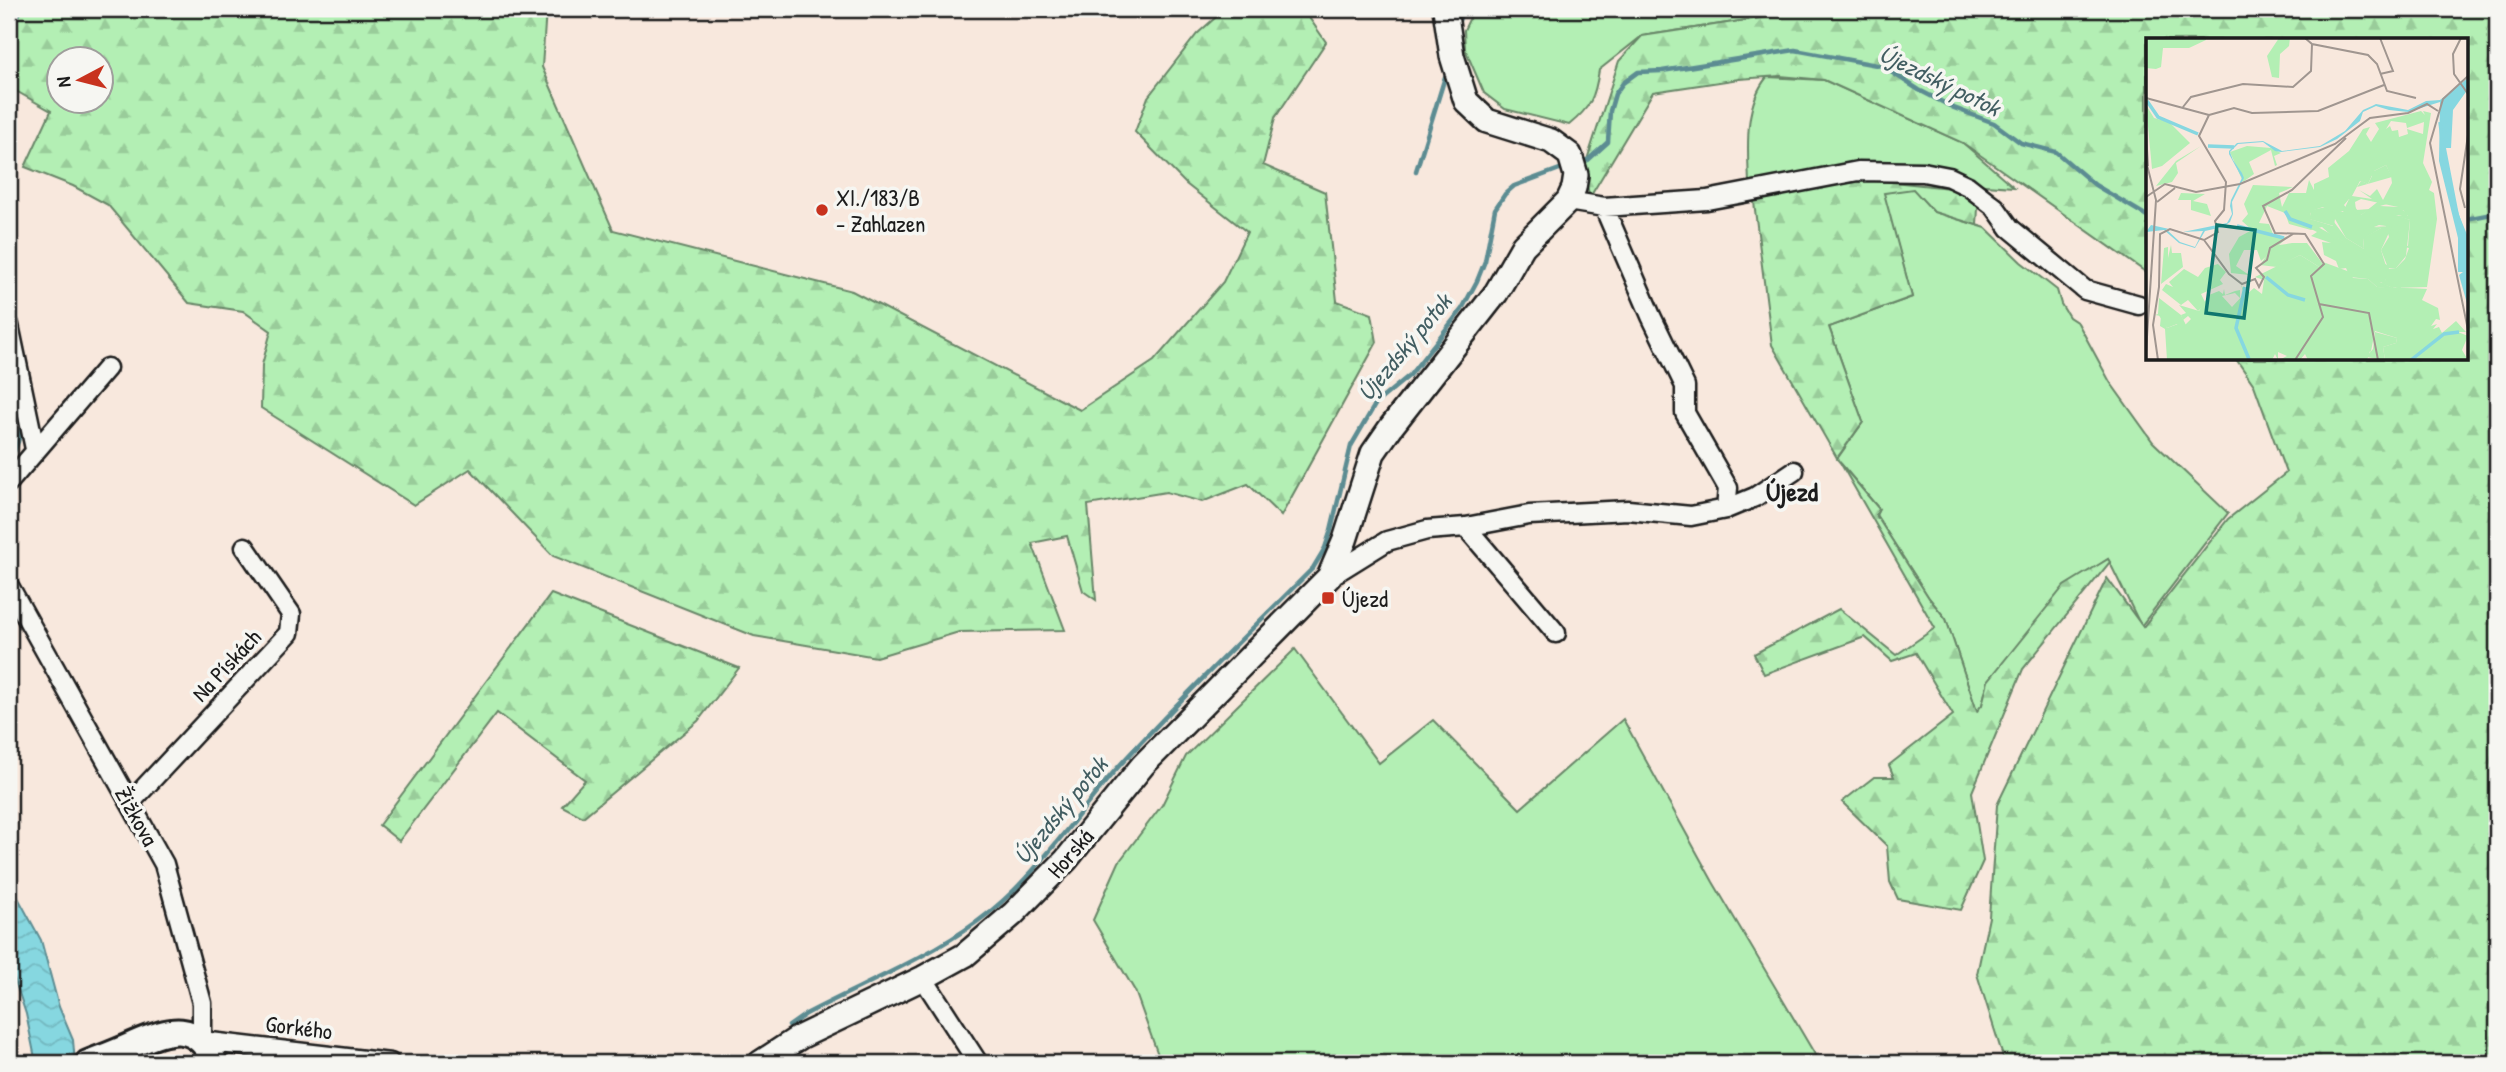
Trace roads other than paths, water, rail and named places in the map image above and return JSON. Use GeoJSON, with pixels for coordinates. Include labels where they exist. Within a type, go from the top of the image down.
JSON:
{"type":"FeatureCollection","features":[{"type":"Feature","properties":{"kind":"main road"},"geometry":{"type":"LineString","coordinates":[[98,1059],[169,1031],[183,1031],[202,1041],[215,1063]]}},
{"type":"Feature","properties":{"kind":"street"},"geometry":{"type":"LineString","coordinates":[[1329,577],[1355,512],[1373,453],[1496,293],[1523,246],[1568,201],[1574,188],[1573,165],[1551,141],[1487,121],[1466,101],[1452,56],[1444,9]]}},
{"type":"Feature","properties":{"kind":"street"},"geometry":{"type":"LineString","coordinates":[[1568,201],[1604,207],[1707,200],[1858,171],[1923,172],[1949,177],[1968,186],[1995,208],[2010,228],[2085,290],[2139,305]]}},
{"type":"Feature","properties":{"kind":"street"},"geometry":{"type":"LineString","coordinates":[[1604,207],[1651,316],[1685,386],[1685,413],[1728,488],[1726,509]]}},
{"type":"Feature","properties":{"kind":"street"},"geometry":{"type":"LineString","coordinates":[[9,325],[35,449]]}},
{"type":"Feature","properties":{"kind":"street"},"geometry":{"type":"LineString","coordinates":[[9,482],[107,368]]}},
{"type":"Feature","properties":{"kind":"street"},"geometry":{"type":"LineString","coordinates":[[1329,577],[1387,541],[1427,530],[1466,527],[1529,515],[1629,510],[1691,516],[1726,509],[1755,497],[1794,471]]}},
{"type":"Feature","properties":{"kind":"street"},"geometry":{"type":"LineString","coordinates":[[1466,527],[1556,633]]}},
{"type":"Feature","properties":{"kind":"street","name":"Na Pískách"},"geometry":{"type":"LineString","coordinates":[[131,803],[289,633],[291,614],[245,547]]}},
{"type":"Feature","properties":{"kind":"street","name":"Horská"},"geometry":{"type":"LineString","coordinates":[[760,1063],[800,1037],[965,955],[1013,914],[1066,860],[1143,765],[1329,577]]}},
{"type":"Feature","properties":{"kind":"street","name":"Žižkova"},"geometry":{"type":"LineString","coordinates":[[9,586],[164,864],[202,1003],[202,1041]]}},
{"type":"Feature","properties":{"kind":"street"},"geometry":{"type":"LineString","coordinates":[[923,978],[978,1063]]}},
{"type":"Feature","properties":{"kind":"street","name":"Gorkého"},"geometry":{"type":"LineString","coordinates":[[202,1041],[390,1063]]}},
{"type":"Feature","properties":{"kind":"water"},"geometry":{"type":"Polygon","coordinates":[[[9,881],[41,940],[59,1007],[73,1040],[75,1063],[36,1063],[26,1014],[9,963],[9,881]]]}},
{"type":"Feature","properties":{"kind":"waterway"},"geometry":{"type":"LineString","coordinates":[[9,29],[22,9]]}},
{"type":"Feature","properties":{"kind":"waterway"},"geometry":{"type":"LineString","coordinates":[[1458,25],[1462,9]]}},
{"type":"Feature","properties":{"kind":"waterway","name":"Újezdský potok"},"geometry":{"type":"LineString","coordinates":[[1580,162],[1588,160],[1608,142],[1610,111],[1615,94],[1623,83],[1638,72],[1662,71],[1795,50],[1882,66],[1954,108],[1994,123],[2021,143],[2056,152],[2095,185],[2146,215]]}},
{"type":"Feature","properties":{"kind":"waterway"},"geometry":{"type":"LineString","coordinates":[[1416,171],[1445,77]]}},
{"type":"Feature","properties":{"kind":"waterway","name":"Újezdský potok"},"geometry":{"type":"LineString","coordinates":[[789,1026],[806,1014],[894,971],[958,935],[999,904],[1054,846],[1143,740],[1313,568],[1325,548],[1331,530],[1351,446],[1376,403],[1410,375],[1462,309],[1485,261],[1495,209],[1514,186],[1565,167]]}},
{"type":"Feature","properties":{"kind":"waterway","name":"Újezdský potok"},"geometry":{"type":"LineString","coordinates":[[2468,219],[2497,213]]}},
{"type":"Feature","properties":{"kind":"waterway"},"geometry":{"type":"LineString","coordinates":[[9,462],[18,442],[21,420]]}},
{"type":"Feature","properties":{"kind":"place","name":"XI./183/B - Zahlazen"},"geometry":{"type":"Point","coordinates":[822,210]}},
{"type":"Feature","properties":{"kind":"place","name":"Újezd"},"geometry":{"type":"Point","coordinates":[1328,598]}},
{"type":"Feature","properties":{"kind":"district","name":"Újezd"},"geometry":{"type":"Point","coordinates":[1792,491]}}]}
